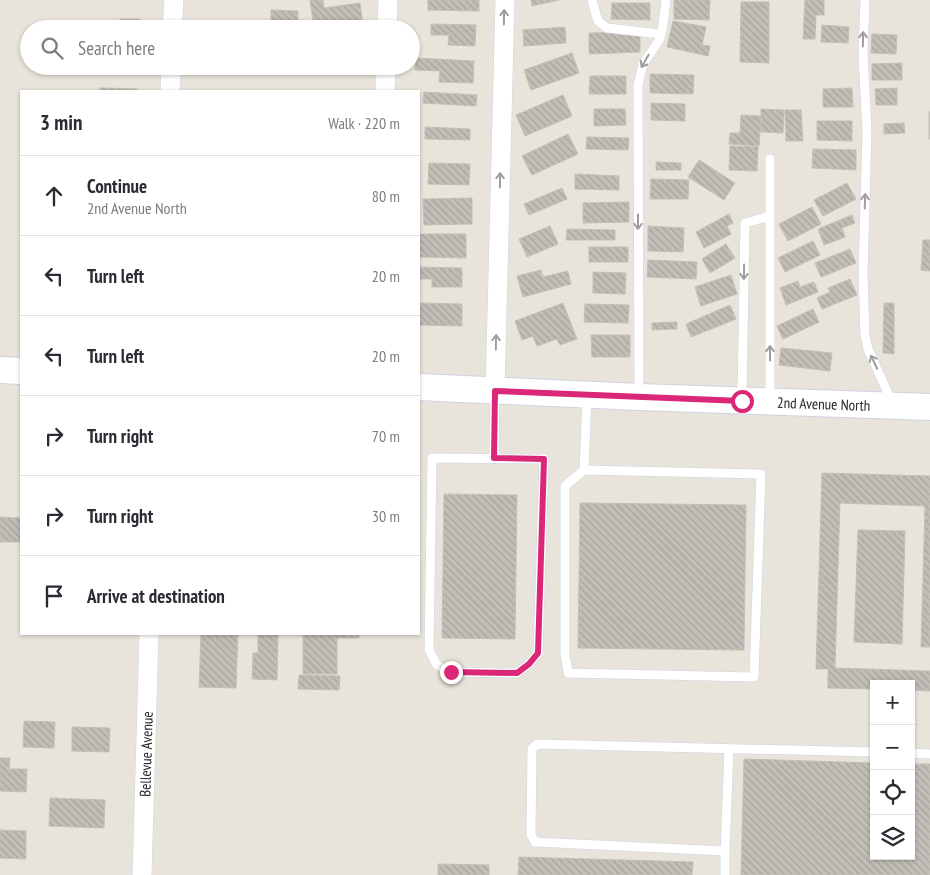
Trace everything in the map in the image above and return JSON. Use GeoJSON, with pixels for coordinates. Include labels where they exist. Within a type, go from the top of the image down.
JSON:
{"type":"FeatureCollection","features":[{"type":"Feature","properties":{"kind":"street"},"geometry":{"type":"LineString","coordinates":[[173,20],[174,0]]}},
{"type":"Feature","properties":{"kind":"street"},"geometry":{"type":"LineString","coordinates":[[387,20],[388,0]]}},
{"type":"Feature","properties":{"kind":"street"},"geometry":{"type":"LineString","coordinates":[[495,391],[505,0]]}},
{"type":"Feature","properties":{"kind":"street"},"geometry":{"type":"LineString","coordinates":[[170,90],[171,75]]}},
{"type":"Feature","properties":{"kind":"street"},"geometry":{"type":"LineString","coordinates":[[385,90],[386,75]]}},
{"type":"Feature","properties":{"kind":"street"},"geometry":{"type":"LineString","coordinates":[[0,370],[20,371]]}},
{"type":"Feature","properties":{"kind":"street","name":"2nd Avenue North"},"geometry":{"type":"LineString","coordinates":[[420,387],[930,407]]}},
{"type":"Feature","properties":{"kind":"street","name":"Bellevue Avenue"},"geometry":{"type":"LineString","coordinates":[[142,875],[149,635]]}},
{"type":"Feature","properties":{"kind":"lane"},"geometry":{"type":"LineString","coordinates":[[592,0],[598,21],[607,28],[661,34]]}},
{"type":"Feature","properties":{"kind":"lane"},"geometry":{"type":"LineString","coordinates":[[639,397],[638,85],[643,64],[660,40],[666,0]]}},
{"type":"Feature","properties":{"kind":"lane"},"geometry":{"type":"LineString","coordinates":[[865,0],[862,52],[867,131],[863,273],[865,335],[868,349],[894,406]]}},
{"type":"Feature","properties":{"kind":"lane"},"geometry":{"type":"LineString","coordinates":[[770,159],[770,402]]}},
{"type":"Feature","properties":{"kind":"lane"},"geometry":{"type":"LineString","coordinates":[[742,401],[745,223],[770,216]]}},
{"type":"Feature","properties":{"kind":"lane"},"geometry":{"type":"LineString","coordinates":[[494,458],[495,391]]}},
{"type":"Feature","properties":{"kind":"lane"},"geometry":{"type":"LineString","coordinates":[[584,470],[761,474],[754,676],[568,673],[565,654],[565,486],[584,470],[588,395]]}},
{"type":"Feature","properties":{"kind":"lane"},"geometry":{"type":"LineString","coordinates":[[432,458],[494,458],[544,459],[538,653],[529,664],[517,673],[451,672],[437,665],[429,650],[432,458]]}},
{"type":"Feature","properties":{"kind":"lane"},"geometry":{"type":"LineString","coordinates":[[725,852],[534,842],[531,834],[532,748],[538,744],[870,752]]}},
{"type":"Feature","properties":{"kind":"lane"},"geometry":{"type":"LineString","coordinates":[[725,875],[729,749]]}},
{"type":"Feature","properties":{"kind":"lane"},"geometry":{"type":"LineString","coordinates":[[915,753],[930,754]]}},
{"type":"Feature","properties":{"kind":"building"},"geometry":{"type":"Polygon","coordinates":[[[310,0],[323,0],[324,8],[360,3],[362,20],[313,20],[310,0]]]}},
{"type":"Feature","properties":{"kind":"building"},"geometry":{"type":"Polygon","coordinates":[[[428,0],[479,0],[479,11],[428,10],[428,0]]]}},
{"type":"Feature","properties":{"kind":"building"},"geometry":{"type":"Polygon","coordinates":[[[531,0],[559,0],[532,6],[531,0]]]}},
{"type":"Feature","properties":{"kind":"building"},"geometry":{"type":"Polygon","coordinates":[[[674,0],[710,0],[709,20],[674,19],[674,0]]]}},
{"type":"Feature","properties":{"kind":"building"},"geometry":{"type":"Polygon","coordinates":[[[805,0],[824,0],[824,15],[816,15],[815,39],[803,39],[805,0]]]}},
{"type":"Feature","properties":{"kind":"building"},"geometry":{"type":"Polygon","coordinates":[[[741,2],[769,2],[769,63],[740,62],[741,2]]]}},
{"type":"Feature","properties":{"kind":"building"},"geometry":{"type":"Polygon","coordinates":[[[612,3],[650,3],[650,20],[611,19],[612,3]]]}},
{"type":"Feature","properties":{"kind":"building"},"geometry":{"type":"Polygon","coordinates":[[[271,10],[298,11],[298,20],[271,20],[271,10]]]}},
{"type":"Feature","properties":{"kind":"building"},"geometry":{"type":"Polygon","coordinates":[[[120,19],[140,19],[140,20],[120,19]]]}},
{"type":"Feature","properties":{"kind":"building"},"geometry":{"type":"Polygon","coordinates":[[[673,21],[706,27],[702,45],[710,46],[708,56],[667,47],[673,21]]]}},
{"type":"Feature","properties":{"kind":"building"},"geometry":{"type":"Polygon","coordinates":[[[431,24],[476,25],[475,46],[448,45],[449,35],[431,35],[431,24]]]}},
{"type":"Feature","properties":{"kind":"building"},"geometry":{"type":"Polygon","coordinates":[[[822,25],[849,27],[848,43],[821,42],[822,25]]]}},
{"type":"Feature","properties":{"kind":"building"},"geometry":{"type":"Polygon","coordinates":[[[565,27],[566,43],[524,46],[523,30],[565,27]]]}},
{"type":"Feature","properties":{"kind":"building"},"geometry":{"type":"Polygon","coordinates":[[[640,32],[640,52],[589,54],[589,33],[640,32]]]}},
{"type":"Feature","properties":{"kind":"building"},"geometry":{"type":"Polygon","coordinates":[[[872,34],[897,35],[896,54],[871,53],[872,34]]]}},
{"type":"Feature","properties":{"kind":"building"},"geometry":{"type":"Polygon","coordinates":[[[572,53],[579,73],[531,90],[524,70],[572,53]]]}},
{"type":"Feature","properties":{"kind":"building"},"geometry":{"type":"Polygon","coordinates":[[[420,58],[474,61],[473,83],[439,82],[440,71],[420,70],[420,58]]]}},
{"type":"Feature","properties":{"kind":"building"},"geometry":{"type":"Polygon","coordinates":[[[902,63],[902,80],[872,80],[872,64],[902,63]]]}},
{"type":"Feature","properties":{"kind":"building"},"geometry":{"type":"Polygon","coordinates":[[[650,74],[694,75],[693,94],[650,93],[650,74]]]}},
{"type":"Feature","properties":{"kind":"building"},"geometry":{"type":"Polygon","coordinates":[[[590,76],[626,76],[626,94],[589,94],[590,76]]]}},
{"type":"Feature","properties":{"kind":"building"},"geometry":{"type":"Polygon","coordinates":[[[100,88],[137,89],[137,90],[100,90],[100,88]]]}},
{"type":"Feature","properties":{"kind":"building"},"geometry":{"type":"Polygon","coordinates":[[[852,88],[853,107],[823,107],[823,89],[852,88]]]}},
{"type":"Feature","properties":{"kind":"building"},"geometry":{"type":"Polygon","coordinates":[[[897,88],[897,105],[876,105],[875,89],[897,88]]]}},
{"type":"Feature","properties":{"kind":"building"},"geometry":{"type":"Polygon","coordinates":[[[424,92],[477,95],[476,106],[423,103],[424,92]]]}},
{"type":"Feature","properties":{"kind":"building"},"geometry":{"type":"Polygon","coordinates":[[[563,95],[572,116],[525,136],[516,115],[563,95]]]}},
{"type":"Feature","properties":{"kind":"building"},"geometry":{"type":"Polygon","coordinates":[[[651,103],[685,104],[685,121],[651,120],[651,103]]]}},
{"type":"Feature","properties":{"kind":"building"},"geometry":{"type":"Polygon","coordinates":[[[594,109],[625,109],[626,125],[594,126],[594,109]]]}},
{"type":"Feature","properties":{"kind":"building"},"geometry":{"type":"Polygon","coordinates":[[[761,109],[784,110],[783,133],[761,132],[761,109]]]}},
{"type":"Feature","properties":{"kind":"building"},"geometry":{"type":"Polygon","coordinates":[[[785,110],[801,110],[803,141],[786,141],[785,110]]]}},
{"type":"Feature","properties":{"kind":"building"},"geometry":{"type":"Polygon","coordinates":[[[930,112],[930,139],[929,139],[930,112]]]}},
{"type":"Feature","properties":{"kind":"building"},"geometry":{"type":"Polygon","coordinates":[[[741,115],[761,116],[759,146],[729,144],[730,133],[740,133],[741,115]]]}},
{"type":"Feature","properties":{"kind":"building"},"geometry":{"type":"Polygon","coordinates":[[[817,121],[852,121],[852,141],[817,140],[817,121]]]}},
{"type":"Feature","properties":{"kind":"building"},"geometry":{"type":"Polygon","coordinates":[[[904,123],[905,133],[884,134],[884,124],[904,123]]]}},
{"type":"Feature","properties":{"kind":"building"},"geometry":{"type":"Polygon","coordinates":[[[425,127],[470,129],[470,140],[425,139],[425,127]]]}},
{"type":"Feature","properties":{"kind":"building"},"geometry":{"type":"Polygon","coordinates":[[[568,134],[578,154],[532,175],[522,156],[568,134]]]}},
{"type":"Feature","properties":{"kind":"building"},"geometry":{"type":"Polygon","coordinates":[[[587,137],[629,138],[628,150],[586,149],[587,137]]]}},
{"type":"Feature","properties":{"kind":"building"},"geometry":{"type":"Polygon","coordinates":[[[730,146],[758,147],[757,171],[729,170],[730,146]]]}},
{"type":"Feature","properties":{"kind":"building"},"geometry":{"type":"Polygon","coordinates":[[[813,149],[856,150],[856,170],[812,168],[813,149]]]}},
{"type":"Feature","properties":{"kind":"building"},"geometry":{"type":"Polygon","coordinates":[[[699,160],[735,183],[724,200],[688,177],[699,160]]]}},
{"type":"Feature","properties":{"kind":"building"},"geometry":{"type":"Polygon","coordinates":[[[656,162],[681,163],[681,170],[656,170],[656,162]]]}},
{"type":"Feature","properties":{"kind":"building"},"geometry":{"type":"Polygon","coordinates":[[[429,163],[470,164],[469,185],[428,184],[429,163]]]}},
{"type":"Feature","properties":{"kind":"building"},"geometry":{"type":"Polygon","coordinates":[[[575,174],[619,176],[619,190],[575,189],[575,174]]]}},
{"type":"Feature","properties":{"kind":"building"},"geometry":{"type":"Polygon","coordinates":[[[651,179],[689,180],[688,199],[650,199],[651,179]]]}},
{"type":"Feature","properties":{"kind":"building"},"geometry":{"type":"Polygon","coordinates":[[[847,183],[856,199],[823,216],[814,200],[847,183]]]}},
{"type":"Feature","properties":{"kind":"building"},"geometry":{"type":"Polygon","coordinates":[[[562,188],[567,199],[529,215],[524,204],[562,188]]]}},
{"type":"Feature","properties":{"kind":"building"},"geometry":{"type":"Polygon","coordinates":[[[472,198],[472,224],[424,225],[423,199],[472,198]]]}},
{"type":"Feature","properties":{"kind":"building"},"geometry":{"type":"Polygon","coordinates":[[[629,202],[629,222],[583,223],[583,203],[629,202]]]}},
{"type":"Feature","properties":{"kind":"building"},"geometry":{"type":"Polygon","coordinates":[[[812,207],[821,224],[788,241],[779,224],[812,207]]]}},
{"type":"Feature","properties":{"kind":"building"},"geometry":{"type":"Polygon","coordinates":[[[729,214],[733,223],[727,226],[731,234],[704,248],[696,232],[729,214]]]}},
{"type":"Feature","properties":{"kind":"building"},"geometry":{"type":"Polygon","coordinates":[[[852,215],[855,223],[842,228],[845,237],[824,245],[818,229],[852,215]]]}},
{"type":"Feature","properties":{"kind":"building"},"geometry":{"type":"Polygon","coordinates":[[[550,226],[558,244],[527,257],[519,239],[550,226]]]}},
{"type":"Feature","properties":{"kind":"building"},"geometry":{"type":"Polygon","coordinates":[[[648,226],[684,228],[683,252],[648,251],[648,226]]]}},
{"type":"Feature","properties":{"kind":"building"},"geometry":{"type":"Polygon","coordinates":[[[567,229],[615,230],[615,240],[566,240],[567,229]]]}},
{"type":"Feature","properties":{"kind":"building"},"geometry":{"type":"Polygon","coordinates":[[[420,234],[466,234],[466,258],[420,257],[420,234]]]}},
{"type":"Feature","properties":{"kind":"building"},"geometry":{"type":"Polygon","coordinates":[[[923,240],[930,240],[930,271],[921,270],[923,240]]]}},
{"type":"Feature","properties":{"kind":"building"},"geometry":{"type":"Polygon","coordinates":[[[813,241],[820,255],[785,272],[778,258],[813,241]]]}},
{"type":"Feature","properties":{"kind":"building"},"geometry":{"type":"Polygon","coordinates":[[[726,244],[735,258],[710,273],[702,259],[726,244]]]}},
{"type":"Feature","properties":{"kind":"building"},"geometry":{"type":"Polygon","coordinates":[[[589,247],[628,247],[628,262],[589,262],[589,247]]]}},
{"type":"Feature","properties":{"kind":"building"},"geometry":{"type":"Polygon","coordinates":[[[850,249],[856,263],[821,277],[815,263],[850,249]]]}},
{"type":"Feature","properties":{"kind":"building"},"geometry":{"type":"Polygon","coordinates":[[[648,260],[697,262],[696,279],[647,277],[648,260]]]}},
{"type":"Feature","properties":{"kind":"building"},"geometry":{"type":"Polygon","coordinates":[[[420,267],[462,268],[462,287],[432,287],[432,279],[420,279],[420,267]]]}},
{"type":"Feature","properties":{"kind":"building"},"geometry":{"type":"Polygon","coordinates":[[[541,270],[543,277],[568,271],[571,284],[523,297],[517,276],[541,270]]]}},
{"type":"Feature","properties":{"kind":"building"},"geometry":{"type":"Polygon","coordinates":[[[593,272],[626,273],[625,294],[593,293],[593,272]]]}},
{"type":"Feature","properties":{"kind":"building"},"geometry":{"type":"Polygon","coordinates":[[[731,275],[737,294],[701,306],[695,287],[731,275]]]}},
{"type":"Feature","properties":{"kind":"building"},"geometry":{"type":"Polygon","coordinates":[[[850,279],[857,295],[822,309],[817,298],[830,292],[828,288],[850,279]]]}},
{"type":"Feature","properties":{"kind":"building"},"geometry":{"type":"Polygon","coordinates":[[[798,281],[800,287],[814,282],[818,292],[786,305],[780,288],[798,281]]]}},
{"type":"Feature","properties":{"kind":"building"},"geometry":{"type":"Polygon","coordinates":[[[420,303],[462,304],[462,326],[420,325],[420,303]]]}},
{"type":"Feature","properties":{"kind":"building"},"geometry":{"type":"Polygon","coordinates":[[[563,303],[577,339],[560,345],[557,339],[537,346],[533,336],[522,340],[515,321],[563,303]]]}},
{"type":"Feature","properties":{"kind":"building"},"geometry":{"type":"Polygon","coordinates":[[[884,303],[894,303],[894,354],[883,353],[884,303]]]}},
{"type":"Feature","properties":{"kind":"building"},"geometry":{"type":"Polygon","coordinates":[[[585,304],[629,305],[628,323],[584,322],[585,304]]]}},
{"type":"Feature","properties":{"kind":"building"},"geometry":{"type":"Polygon","coordinates":[[[730,305],[736,319],[691,337],[686,324],[730,305]]]}},
{"type":"Feature","properties":{"kind":"building"},"geometry":{"type":"Polygon","coordinates":[[[813,309],[819,322],[783,339],[777,326],[813,309]]]}},
{"type":"Feature","properties":{"kind":"building"},"geometry":{"type":"Polygon","coordinates":[[[677,322],[677,329],[652,330],[652,323],[677,322]]]}},
{"type":"Feature","properties":{"kind":"building"},"geometry":{"type":"Polygon","coordinates":[[[591,335],[630,335],[630,357],[592,357],[591,335]]]}},
{"type":"Feature","properties":{"kind":"building"},"geometry":{"type":"Polygon","coordinates":[[[781,348],[832,353],[830,371],[779,365],[781,348]]]}},
{"type":"Feature","properties":{"kind":"building"},"geometry":{"type":"Polygon","coordinates":[[[822,473],[930,476],[930,647],[921,647],[925,506],[840,503],[835,668],[930,671],[930,691],[915,690],[915,680],[870,680],[870,689],[828,688],[828,669],[816,669],[822,473]]]}},
{"type":"Feature","properties":{"kind":"building"},"geometry":{"type":"Polygon","coordinates":[[[444,494],[517,495],[515,639],[442,638],[444,494]]]}},
{"type":"Feature","properties":{"kind":"building"},"geometry":{"type":"Polygon","coordinates":[[[580,503],[746,505],[744,650],[578,648],[580,503]]]}},
{"type":"Feature","properties":{"kind":"building"},"geometry":{"type":"Polygon","coordinates":[[[0,517],[20,518],[20,542],[0,542],[0,517]]]}},
{"type":"Feature","properties":{"kind":"building"},"geometry":{"type":"Polygon","coordinates":[[[858,530],[905,531],[902,644],[854,642],[858,530]]]}},
{"type":"Feature","properties":{"kind":"building"},"geometry":{"type":"Polygon","coordinates":[[[201,635],[238,635],[236,688],[199,687],[201,635]]]}},
{"type":"Feature","properties":{"kind":"building"},"geometry":{"type":"Polygon","coordinates":[[[258,635],[278,635],[277,680],[252,679],[253,653],[258,653],[258,635]]]}},
{"type":"Feature","properties":{"kind":"building"},"geometry":{"type":"Polygon","coordinates":[[[303,635],[359,635],[359,638],[337,638],[337,674],[303,674],[303,635]]]}},
{"type":"Feature","properties":{"kind":"building"},"geometry":{"type":"Polygon","coordinates":[[[299,675],[340,676],[339,690],[298,689],[299,675]]]}},
{"type":"Feature","properties":{"kind":"building"},"geometry":{"type":"Polygon","coordinates":[[[24,721],[55,722],[54,748],[23,747],[24,721]]]}},
{"type":"Feature","properties":{"kind":"building"},"geometry":{"type":"Polygon","coordinates":[[[72,727],[110,728],[109,752],[72,751],[72,727]]]}},
{"type":"Feature","properties":{"kind":"building"},"geometry":{"type":"Polygon","coordinates":[[[0,758],[10,758],[9,769],[27,769],[26,792],[0,791],[0,758]]]}},
{"type":"Feature","properties":{"kind":"building"},"geometry":{"type":"Polygon","coordinates":[[[744,759],[870,763],[870,860],[915,860],[915,764],[930,764],[930,875],[741,875],[744,759]]]}},
{"type":"Feature","properties":{"kind":"building"},"geometry":{"type":"Polygon","coordinates":[[[50,798],[105,800],[104,828],[49,826],[50,798]]]}},
{"type":"Feature","properties":{"kind":"building"},"geometry":{"type":"Polygon","coordinates":[[[0,830],[26,831],[26,859],[0,858],[0,830]]]}},
{"type":"Feature","properties":{"kind":"building"},"geometry":{"type":"Polygon","coordinates":[[[519,857],[693,862],[692,875],[518,875],[519,857]]]}},
{"type":"Feature","properties":{"kind":"building"},"geometry":{"type":"Polygon","coordinates":[[[438,864],[489,865],[489,875],[438,875],[438,864]]]}},
{"type":"Feature","properties":{"kind":"route"},"geometry":{"type":"LineString","coordinates":[[451,672],[517,673],[529,664],[538,653],[544,459],[494,458],[495,391],[742,401]]}}]}
